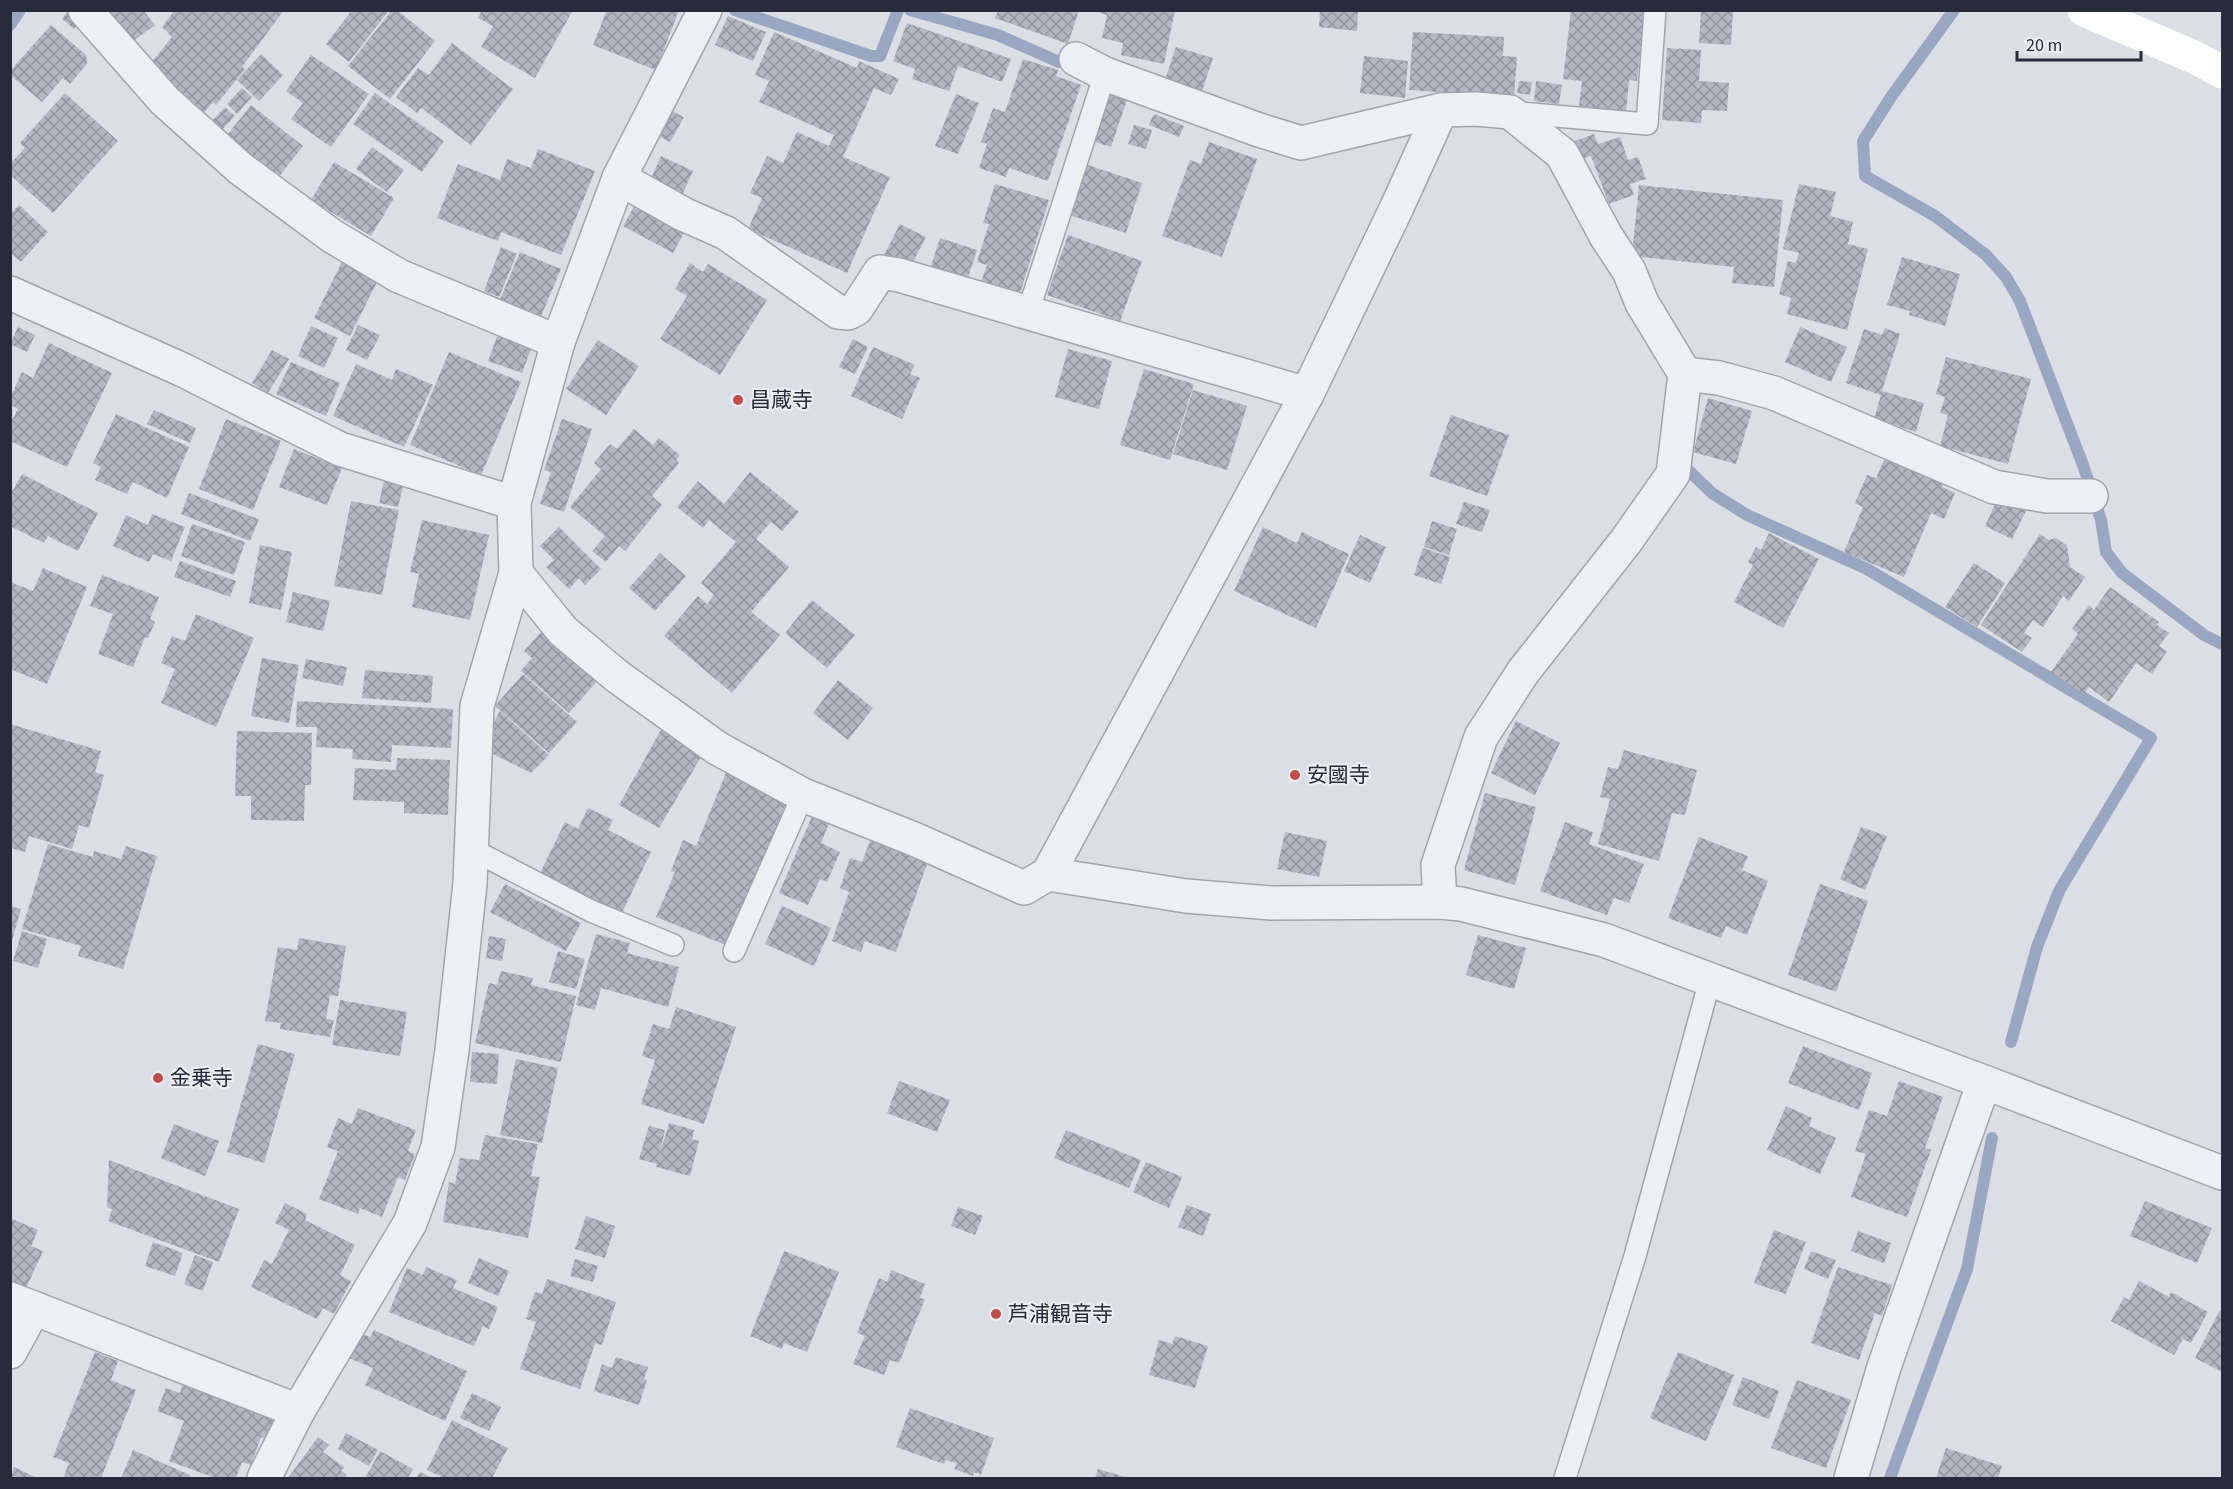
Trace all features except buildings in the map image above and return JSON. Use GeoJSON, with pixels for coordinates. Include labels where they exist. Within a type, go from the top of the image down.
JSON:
{"type":"FeatureCollection","features":[{"type":"Feature","properties":{"kind":"main road"},"geometry":{"type":"LineString","coordinates":[[2084,10],[2194,57],[2223,72]]}},
{"type":"Feature","properties":{"kind":"street"},"geometry":{"type":"LineString","coordinates":[[85,10],[165,101],[241,169],[332,236],[399,276],[558,342]]}},
{"type":"Feature","properties":{"kind":"street"},"geometry":{"type":"LineString","coordinates":[[264,1479],[298,1411],[410,1223],[438,1147],[470,884],[477,706],[516,573],[514,503],[558,342],[619,178],[701,18]]}},
{"type":"Feature","properties":{"kind":"street"},"geometry":{"type":"LineString","coordinates":[[1076,59],[1105,74],[1301,143],[1441,110],[1510,111],[1562,154],[1606,237],[1629,272],[1642,303],[1685,374],[1673,474],[1626,541],[1523,672],[1480,737],[1438,865],[1440,902]]}},
{"type":"Feature","properties":{"kind":"street"},"geometry":{"type":"LineString","coordinates":[[516,573],[563,631],[618,677],[717,747],[803,795],[914,839],[1024,888],[1048,874],[1307,394],[1441,110]]}},
{"type":"Feature","properties":{"kind":"street"},"geometry":{"type":"LineString","coordinates":[[619,178],[683,214],[726,233],[838,312],[848,313],[856,309],[880,272],[899,275],[1307,394]]}},
{"type":"Feature","properties":{"kind":"street"},"geometry":{"type":"LineString","coordinates":[[10,293],[183,370],[340,449],[514,503]]}},
{"type":"Feature","properties":{"kind":"street"},"geometry":{"type":"LineString","coordinates":[[1685,374],[1719,378],[1774,393],[1994,487],[2047,496],[2091,496]]}},
{"type":"Feature","properties":{"kind":"street"},"geometry":{"type":"LineString","coordinates":[[1048,874],[1186,896],[1272,903],[1440,902],[1461,904],[1604,940],[2223,1173]]}},
{"type":"Feature","properties":{"kind":"street"},"geometry":{"type":"LineString","coordinates":[[1851,1479],[1884,1367],[1984,1082]]}},
{"type":"Feature","properties":{"kind":"street"},"geometry":{"type":"LineString","coordinates":[[10,1352],[22,1304],[298,1411]]}},
{"type":"Feature","properties":{"kind":"lane"},"geometry":{"type":"LineString","coordinates":[[1510,111],[1647,124],[1655,10]]}},
{"type":"Feature","properties":{"kind":"lane"},"geometry":{"type":"LineString","coordinates":[[1028,312],[1105,74]]}},
{"type":"Feature","properties":{"kind":"lane"},"geometry":{"type":"LineString","coordinates":[[734,951],[803,795]]}},
{"type":"Feature","properties":{"kind":"lane"},"geometry":{"type":"LineString","coordinates":[[471,849],[591,911],[673,945]]}},
{"type":"Feature","properties":{"kind":"lane"},"geometry":{"type":"LineString","coordinates":[[1565,1479],[1635,1256],[1710,980]]}},
{"type":"Feature","properties":{"kind":"waterway"},"geometry":{"type":"LineString","coordinates":[[10,25],[20,10]]}},
{"type":"Feature","properties":{"kind":"waterway"},"geometry":{"type":"LineString","coordinates":[[735,10],[871,56],[880,56],[898,10]]}},
{"type":"Feature","properties":{"kind":"waterway"},"geometry":{"type":"LineString","coordinates":[[910,10],[998,35],[1059,62]]}},
{"type":"Feature","properties":{"kind":"waterway"},"geometry":{"type":"LineString","coordinates":[[1954,10],[1891,97],[1863,141],[1865,176],[1935,216],[1986,255],[2006,277],[2020,301],[2083,465],[2101,520],[2106,552],[2122,573],[2204,635],[2222,644]]}},
{"type":"Feature","properties":{"kind":"waterway"},"geometry":{"type":"LineString","coordinates":[[1681,459],[1688,470],[1712,493],[1747,515],[1867,569],[2151,738],[2059,891],[2037,947],[2011,1042]]}},
{"type":"Feature","properties":{"kind":"waterway"},"geometry":{"type":"LineString","coordinates":[[1890,1478],[1967,1269],[1992,1138]]}},
{"type":"Feature","properties":{"kind":"place","name":"昌蔵寺"},"geometry":{"type":"Point","coordinates":[738,400]}},
{"type":"Feature","properties":{"kind":"place","name":"安國寺"},"geometry":{"type":"Point","coordinates":[1295,775]}},
{"type":"Feature","properties":{"kind":"place","name":"金乗寺"},"geometry":{"type":"Point","coordinates":[158,1078]}},
{"type":"Feature","properties":{"kind":"place","name":"芦浦観音寺"},"geometry":{"type":"Point","coordinates":[996,1314]}}]}
